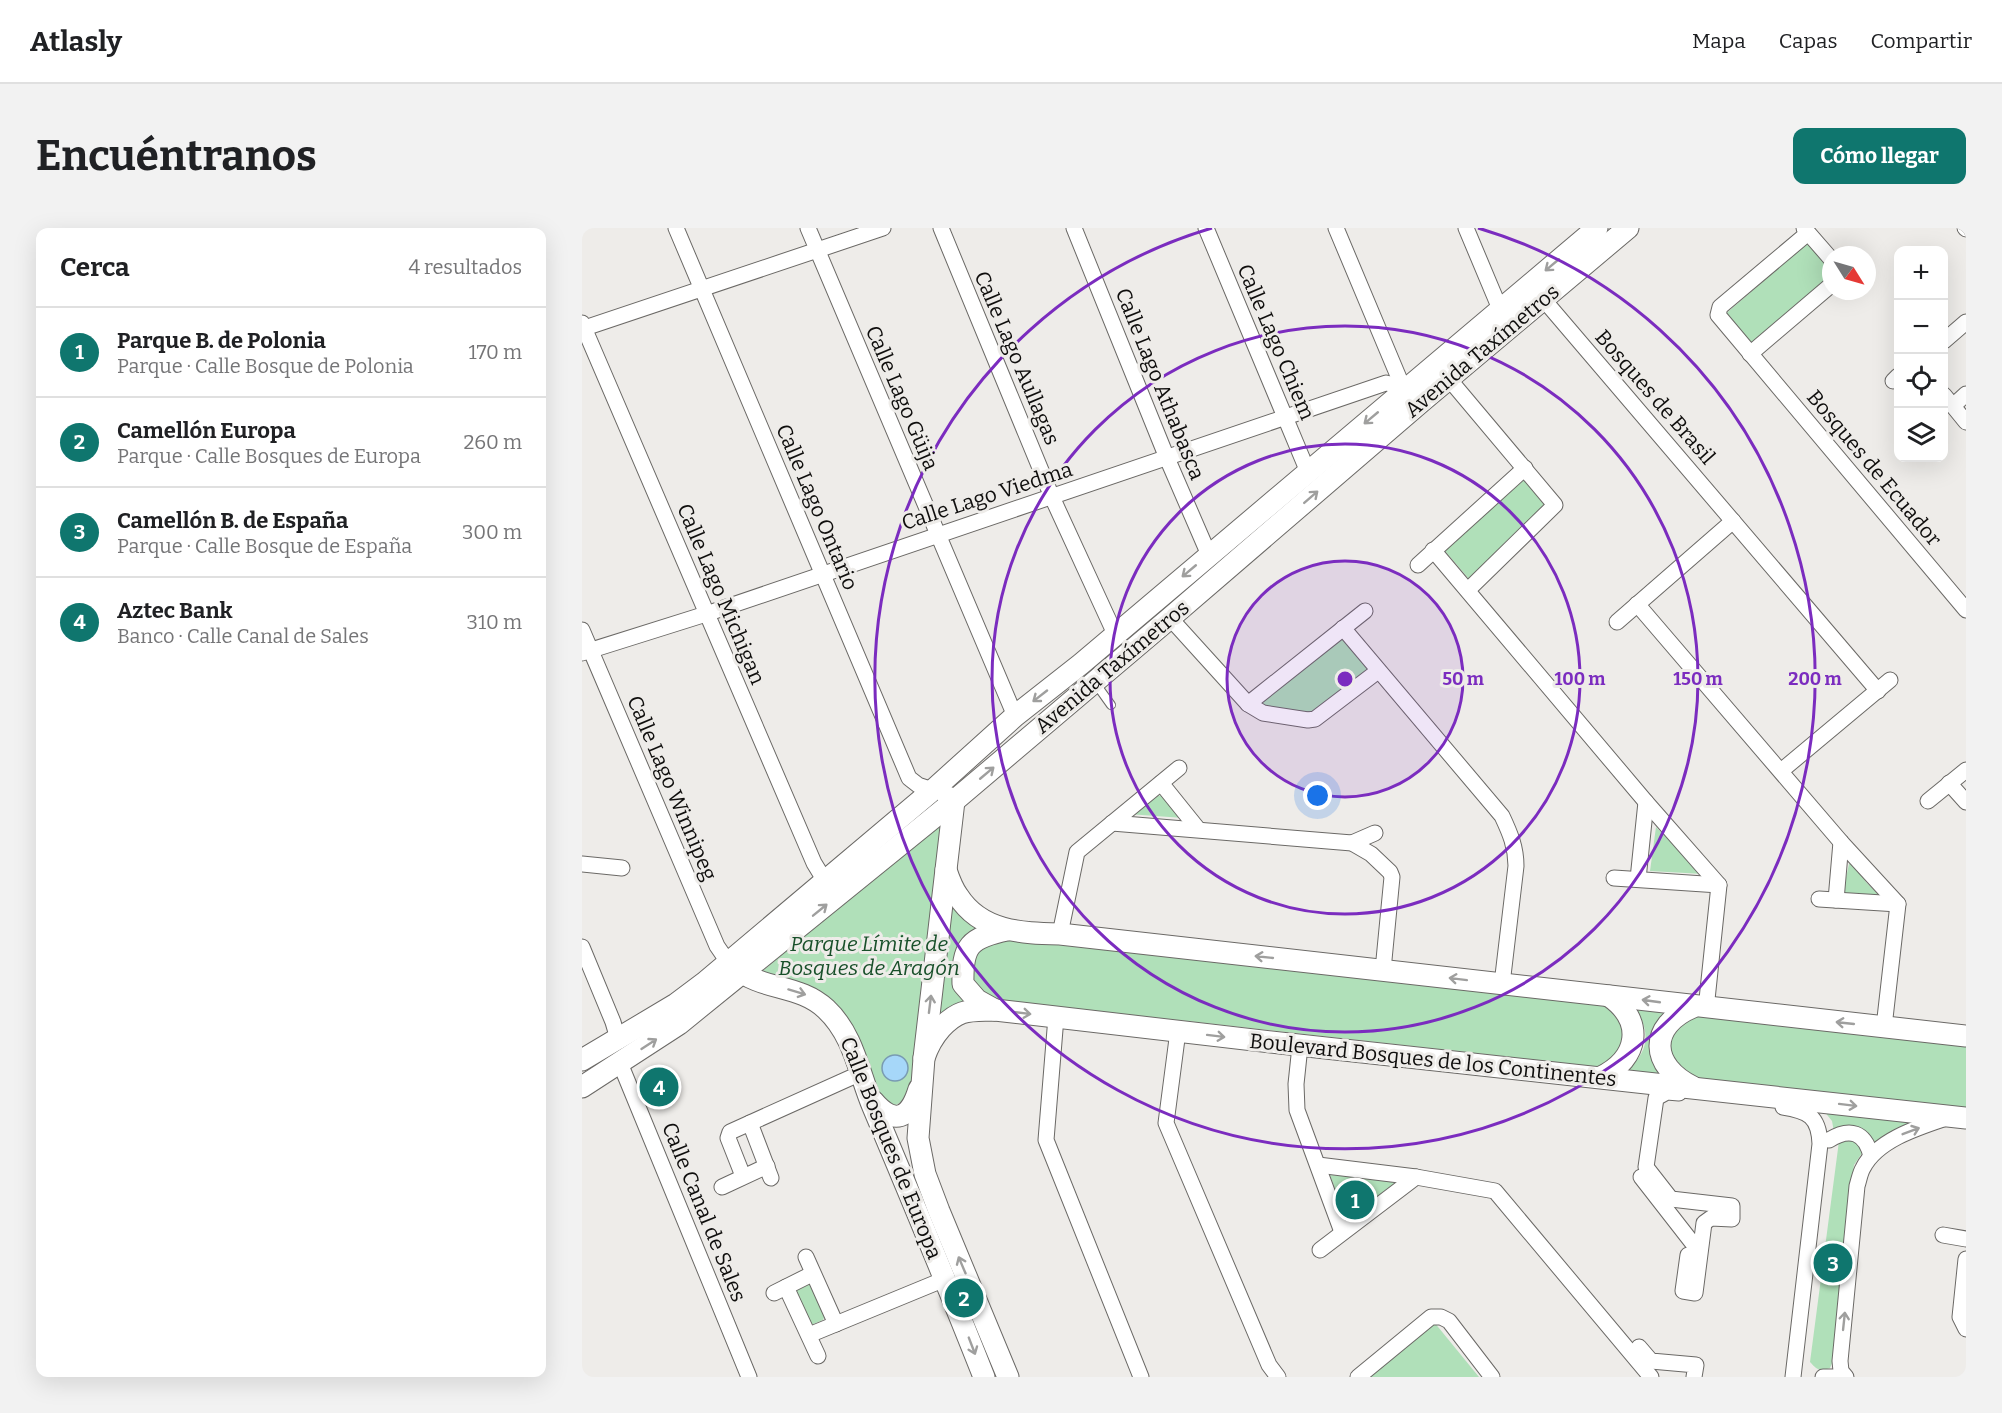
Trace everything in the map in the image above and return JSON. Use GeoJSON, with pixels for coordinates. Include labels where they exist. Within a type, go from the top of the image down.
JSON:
{"type":"FeatureCollection","features":[{"type":"Feature","properties":{"kind":"street","name":"Calle Lago Ontario"},"geometry":{"type":"LineString","coordinates":[[676,228],[909,778],[918,785],[933,790]]}},
{"type":"Feature","properties":{"kind":"street","name":"Calle Lago Güija"},"geometry":{"type":"LineString","coordinates":[[808,228],[1015,716]]}},
{"type":"Feature","properties":{"kind":"street"},"geometry":{"type":"LineString","coordinates":[[583,327],[883,228]]}},
{"type":"Feature","properties":{"kind":"street","name":"Calle Lago Aullagas"},"geometry":{"type":"LineString","coordinates":[[940,228],[1052,496],[1115,634]]}},
{"type":"Feature","properties":{"kind":"street","name":"Calle Lago Athabasca"},"geometry":{"type":"LineString","coordinates":[[1074,228],[1167,458],[1209,555]]}},
{"type":"Feature","properties":{"kind":"street","name":"Calle Lago Chiem"},"geometry":{"type":"LineString","coordinates":[[1206,228],[1308,472]]}},
{"type":"Feature","properties":{"kind":"street"},"geometry":{"type":"LineString","coordinates":[[1336,228],[1404,390]]}},
{"type":"Feature","properties":{"kind":"street"},"geometry":{"type":"LineString","coordinates":[[1466,228],[1500,309]]}},
{"type":"Feature","properties":{"kind":"street","name":"Avenida Taxímetros"},"geometry":{"type":"LineString","coordinates":[[582,1087],[679,1024],[825,881],[933,790],[1015,716],[1081,664],[1596,228]]}},
{"type":"Feature","properties":{"kind":"street","name":"Avenida Taxímetros"},"geometry":{"type":"LineString","coordinates":[[582,1060],[676,1004],[704,983],[735,968],[954,801],[1628,228]]}},
{"type":"Feature","properties":{"kind":"street","name":"Bosques de Ecuador"},"geometry":{"type":"LineString","coordinates":[[1822,249],[1806,230],[1719,310],[1719,318],[1966,610]]}},
{"type":"Feature","properties":{"kind":"street"},"geometry":{"type":"LineString","coordinates":[[1750,354],[1822,293]]}},
{"type":"Feature","properties":{"kind":"street","name":"Bosques de Brasil"},"geometry":{"type":"LineString","coordinates":[[1544,300],[1878,691]]}},
{"type":"Feature","properties":{"kind":"street"},"geometry":{"type":"LineString","coordinates":[[1948,338],[1966,322]]}},
{"type":"Feature","properties":{"kind":"street","name":"Calle Lago Michigan"},"geometry":{"type":"LineString","coordinates":[[583,327],[814,863],[825,881]]}},
{"type":"Feature","properties":{"kind":"street"},"geometry":{"type":"LineString","coordinates":[[1449,379],[1554,501],[1554,507],[1468,590]]}},
{"type":"Feature","properties":{"kind":"street","name":"Calle Lago Viedma"},"geometry":{"type":"LineString","coordinates":[[586,652],[706,614],[1386,383],[1404,390]]}},
{"type":"Feature","properties":{"kind":"street"},"geometry":{"type":"LineString","coordinates":[[1966,394],[1948,400],[1966,422]]}},
{"type":"Feature","properties":{"kind":"street"},"geometry":{"type":"LineString","coordinates":[[1418,565],[1525,468]]}},
{"type":"Feature","properties":{"kind":"street"},"geometry":{"type":"LineString","coordinates":[[1268,504],[1282,522]]}},
{"type":"Feature","properties":{"kind":"street"},"geometry":{"type":"LineString","coordinates":[[1617,622],[1733,521]]}},
{"type":"Feature","properties":{"kind":"street"},"geometry":{"type":"LineString","coordinates":[[1433,550],[1719,885]]}},
{"type":"Feature","properties":{"kind":"street"},"geometry":{"type":"LineString","coordinates":[[1637,604],[1841,842],[1898,904],[1884,1028]]}},
{"type":"Feature","properties":{"kind":"street"},"geometry":{"type":"LineString","coordinates":[[1248,704],[1365,611]]}},
{"type":"Feature","properties":{"kind":"street"},"geometry":{"type":"LineString","coordinates":[[1170,618],[1248,704],[1263,713],[1315,719],[1378,671]]}},
{"type":"Feature","properties":{"kind":"street"},"geometry":{"type":"LineString","coordinates":[[1343,628],[1502,816],[1512,836],[1516,851],[1516,866],[1503,984]]}},
{"type":"Feature","properties":{"kind":"street","name":"Calle Lago Winnipeg"},"geometry":{"type":"LineString","coordinates":[[582,630],[586,652],[717,946],[735,968]]}},
{"type":"Feature","properties":{"kind":"street"},"geometry":{"type":"LineString","coordinates":[[1781,771],[1890,680]]}},
{"type":"Feature","properties":{"kind":"street"},"geometry":{"type":"LineString","coordinates":[[1060,934],[1075,855],[1179,768]]}},
{"type":"Feature","properties":{"kind":"street"},"geometry":{"type":"LineString","coordinates":[[1928,801],[1966,770]]}},
{"type":"Feature","properties":{"kind":"street"},"geometry":{"type":"LineString","coordinates":[[1161,783],[1198,830]]}},
{"type":"Feature","properties":{"kind":"street"},"geometry":{"type":"LineString","coordinates":[[1949,783],[1966,802]]}},
{"type":"Feature","properties":{"kind":"street"},"geometry":{"type":"LineString","coordinates":[[933,790],[954,801]]}},
{"type":"Feature","properties":{"kind":"street","name":"Calle Bosques de Europa"},"geometry":{"type":"LineString","coordinates":[[954,801],[921,1083],[918,1138],[925,1174],[1008,1377]]}},
{"type":"Feature","properties":{"kind":"street"},"geometry":{"type":"LineString","coordinates":[[1638,879],[1646,802]]}},
{"type":"Feature","properties":{"kind":"street"},"geometry":{"type":"LineString","coordinates":[[1112,823],[1352,843],[1371,854],[1390,872],[1392,877],[1383,970]]}},
{"type":"Feature","properties":{"kind":"street"},"geometry":{"type":"LineString","coordinates":[[1352,843],[1375,833]]}},
{"type":"Feature","properties":{"kind":"street"},"geometry":{"type":"LineString","coordinates":[[1836,900],[1841,842]]}},
{"type":"Feature","properties":{"kind":"street"},"geometry":{"type":"LineString","coordinates":[[582,864],[622,868]]}},
{"type":"Feature","properties":{"kind":"street"},"geometry":{"type":"LineString","coordinates":[[945,870],[956,894],[966,907],[979,918],[1007,930]]}},
{"type":"Feature","properties":{"kind":"street"},"geometry":{"type":"LineString","coordinates":[[1614,878],[1719,885]]}},
{"type":"Feature","properties":{"kind":"street"},"geometry":{"type":"LineString","coordinates":[[1700,1008],[1719,885]]}},
{"type":"Feature","properties":{"kind":"street"},"geometry":{"type":"LineString","coordinates":[[1819,899],[1898,904]]}},
{"type":"Feature","properties":{"kind":"street"},"geometry":{"type":"LineString","coordinates":[[995,1010],[977,1000],[963,984],[963,962],[972,943],[986,934],[1007,930],[1060,934],[1700,1008],[1966,1036]]}},
{"type":"Feature","properties":{"kind":"street"},"geometry":{"type":"LineString","coordinates":[[582,947],[618,1039]]}},
{"type":"Feature","properties":{"kind":"street","name":"Calle Bosques de Europa"},"geometry":{"type":"LineString","coordinates":[[735,968],[753,980],[814,998],[838,1023],[852,1047],[870,1098],[984,1377]]}},
{"type":"Feature","properties":{"kind":"street"},"geometry":{"type":"LineString","coordinates":[[1601,1077],[1621,1065],[1632,1043],[1633,1028],[1630,1017],[1620,1003],[1610,996]]}},
{"type":"Feature","properties":{"kind":"street"},"geometry":{"type":"LineString","coordinates":[[1697,1089],[1666,1067],[1660,1047],[1664,1029],[1675,1017],[1700,1008]]}},
{"type":"Feature","properties":{"kind":"street","name":"Boulevard Bosques de los Continentes"},"geometry":{"type":"LineString","coordinates":[[924,1058],[928,1045],[951,1017],[967,1011],[995,1010],[1300,1046],[1958,1117]]}},
{"type":"Feature","properties":{"kind":"street"},"geometry":{"type":"LineString","coordinates":[[1056,1017],[1046,1140],[1141,1377]]}},
{"type":"Feature","properties":{"kind":"street"},"geometry":{"type":"LineString","coordinates":[[1178,1031],[1166,1123],[1269,1365],[1278,1377]]}},
{"type":"Feature","properties":{"kind":"street"},"geometry":{"type":"LineString","coordinates":[[1300,1046],[1296,1084],[1297,1110],[1342,1232]]}},
{"type":"Feature","properties":{"kind":"street","name":"Calle Canal de Sales"},"geometry":{"type":"LineString","coordinates":[[620,1063],[749,1377]]}},
{"type":"Feature","properties":{"kind":"street"},"geometry":{"type":"LineString","coordinates":[[743,1176],[728,1136],[730,1132],[861,1074]]}},
{"type":"Feature","properties":{"kind":"street"},"geometry":{"type":"LineString","coordinates":[[870,1098],[883,1113],[892,1117],[906,1113],[915,1102],[921,1083]]}},
{"type":"Feature","properties":{"kind":"street"},"geometry":{"type":"LineString","coordinates":[[1649,1083],[1636,1170],[1691,1250],[1690,1285]]}},
{"type":"Feature","properties":{"kind":"street"},"geometry":{"type":"LineString","coordinates":[[1701,1208],[1683,1292],[1695,1293],[1704,1223],[1711,1218],[1732,1219],[1732,1206],[1671,1199],[1646,1167],[1656,1098],[1666,1092],[1686,1094],[1802,1110],[1813,1119],[1820,1130],[1820,1144],[1793,1377]]}},
{"type":"Feature","properties":{"kind":"street"},"geometry":{"type":"LineString","coordinates":[[1796,1099],[1820,1116],[1827,1126],[1829,1140],[1802,1377]]}},
{"type":"Feature","properties":{"kind":"street"},"geometry":{"type":"LineString","coordinates":[[1846,1377],[1840,1361],[1857,1185],[1863,1168],[1871,1156],[1903,1133],[1958,1117]]}},
{"type":"Feature","properties":{"kind":"street"},"geometry":{"type":"LineString","coordinates":[[722,1187],[743,1176],[769,1172],[750,1124]]}},
{"type":"Feature","properties":{"kind":"street"},"geometry":{"type":"LineString","coordinates":[[1829,1140],[1838,1134],[1848,1132],[1863,1137],[1869,1145],[1871,1156]]}},
{"type":"Feature","properties":{"kind":"street"},"geometry":{"type":"LineString","coordinates":[[1318,1165],[1416,1177],[1495,1191],[1648,1373],[1688,1372],[1688,1377]]}},
{"type":"Feature","properties":{"kind":"street"},"geometry":{"type":"LineString","coordinates":[[1320,1250],[1416,1177]]}},
{"type":"Feature","properties":{"kind":"street"},"geometry":{"type":"LineString","coordinates":[[1519,1205],[1651,1361],[1696,1365],[1694,1377]]}},
{"type":"Feature","properties":{"kind":"street"},"geometry":{"type":"LineString","coordinates":[[1662,1205],[1726,1211]]}},
{"type":"Feature","properties":{"kind":"street"},"geometry":{"type":"LineString","coordinates":[[1942,1235],[1966,1239]]}},
{"type":"Feature","properties":{"kind":"street"},"geometry":{"type":"LineString","coordinates":[[806,1257],[836,1324]]}},
{"type":"Feature","properties":{"kind":"street"},"geometry":{"type":"LineString","coordinates":[[1965,1327],[1960,1317],[1966,1259]]}},
{"type":"Feature","properties":{"kind":"street"},"geometry":{"type":"LineString","coordinates":[[812,1274],[780,1290],[809,1335],[818,1356]]}},
{"type":"Feature","properties":{"kind":"street"},"geometry":{"type":"LineString","coordinates":[[809,1335],[945,1279]]}},
{"type":"Feature","properties":{"kind":"street"},"geometry":{"type":"LineString","coordinates":[[1358,1377],[1431,1317],[1441,1317],[1449,1321],[1492,1377]]}},
{"type":"Feature","properties":{"kind":"street"},"geometry":{"type":"LineString","coordinates":[[1823,1377],[1836,1377]]}},
{"type":"Feature","properties":{"kind":"lane"},"geometry":{"type":"LineString","coordinates":[[1081,664],[1111,705]]}},
{"type":"Feature","properties":{"kind":"green space"},"geometry":{"type":"Polygon","coordinates":[[[1816,244],[1822,251],[1822,285],[1756,344],[1748,343],[1723,316],[1805,245],[1816,244]]]}},
{"type":"Feature","properties":{"kind":"green space"},"geometry":{"type":"Polygon","coordinates":[[[1524,480],[1547,508],[1469,579],[1444,550],[1524,480]]]}},
{"type":"Feature","properties":{"kind":"green space"},"geometry":{"type":"Polygon","coordinates":[[[1339,638],[1346,640],[1369,670],[1314,715],[1262,707],[1265,697],[1339,638]]]}},
{"type":"Feature","properties":{"kind":"green space"},"geometry":{"type":"Polygon","coordinates":[[[1153,795],[1163,796],[1183,818],[1128,814],[1153,795]]]}},
{"type":"Feature","properties":{"kind":"green space","name":"Parque Límite de Bosques de Aragón"},"geometry":{"type":"Polygon","coordinates":[[[942,819],[913,1081],[899,1103],[889,1105],[883,1103],[834,1003],[818,989],[759,974],[942,819]]]}},
{"type":"Feature","properties":{"kind":"green space"},"geometry":{"type":"Polygon","coordinates":[[[1656,827],[1703,874],[1650,871],[1656,827]]]}},
{"type":"Feature","properties":{"kind":"green space"},"geometry":{"type":"Polygon","coordinates":[[[1849,864],[1853,864],[1878,894],[1875,899],[1849,898],[1843,891],[1849,864]]]}},
{"type":"Feature","properties":{"kind":"green space"},"geometry":{"type":"Polygon","coordinates":[[[952,901],[980,927],[969,938],[973,1006],[938,1025],[952,901]]]}},
{"type":"Feature","properties":{"kind":"green space"},"geometry":{"type":"Polygon","coordinates":[[[992,938],[1608,1004],[1620,1014],[1625,1046],[1600,1067],[1133,1015],[992,1003],[969,975],[974,950],[992,938]]]}},
{"type":"Feature","properties":{"kind":"green space"},"geometry":{"type":"Polygon","coordinates":[[[1636,1008],[1677,1013],[1669,1017],[1666,1076],[1627,1070],[1635,1063],[1644,1048],[1644,1025],[1636,1008]]]}},
{"type":"Feature","properties":{"kind":"green space"},"geometry":{"type":"Polygon","coordinates":[[[1699,1015],[1966,1045],[1966,1109],[1689,1077],[1672,1065],[1666,1032],[1699,1015]]]}},
{"type":"Feature","properties":{"kind":"green space"},"geometry":{"type":"Polygon","coordinates":[[[1824,1111],[1936,1119],[1877,1145],[1867,1134],[1834,1132],[1832,1121],[1824,1111]]]}},
{"type":"Feature","properties":{"kind":"green space"},"geometry":{"type":"Polygon","coordinates":[[[1852,1137],[1864,1150],[1854,1165],[1833,1361],[1830,1368],[1821,1370],[1810,1362],[1839,1141],[1852,1137]]]}},
{"type":"Feature","properties":{"kind":"green space"},"geometry":{"type":"Polygon","coordinates":[[[1330,1175],[1398,1181],[1346,1220],[1330,1175]]]}},
{"type":"Feature","properties":{"kind":"green space"},"geometry":{"type":"Polygon","coordinates":[[[806,1283],[816,1287],[827,1310],[823,1320],[811,1325],[795,1289],[806,1283]]]}},
{"type":"Feature","properties":{"kind":"green space"},"geometry":{"type":"Polygon","coordinates":[[[1434,1322],[1479,1377],[1369,1377],[1434,1322]]]}},
{"type":"Feature","properties":{"kind":"water"},"geometry":{"type":"Polygon","coordinates":[[[895,1055],[904,1059],[908,1068],[904,1077],[895,1081],[886,1077],[882,1068],[886,1059],[895,1055]]]}},
{"type":"Feature","properties":{"kind":"place","name":"Aztec Bank"},"geometry":{"type":"Point","coordinates":[659,1087]}},
{"type":"Feature","properties":{"kind":"place","name":"Parque B. de Polonia"},"geometry":{"type":"Point","coordinates":[1355,1200]}},
{"type":"Feature","properties":{"kind":"place","name":"Camellón B. de España"},"geometry":{"type":"Point","coordinates":[1833,1263]}},
{"type":"Feature","properties":{"kind":"place","name":"Camellón Europa"},"geometry":{"type":"Point","coordinates":[964,1298]}}]}
